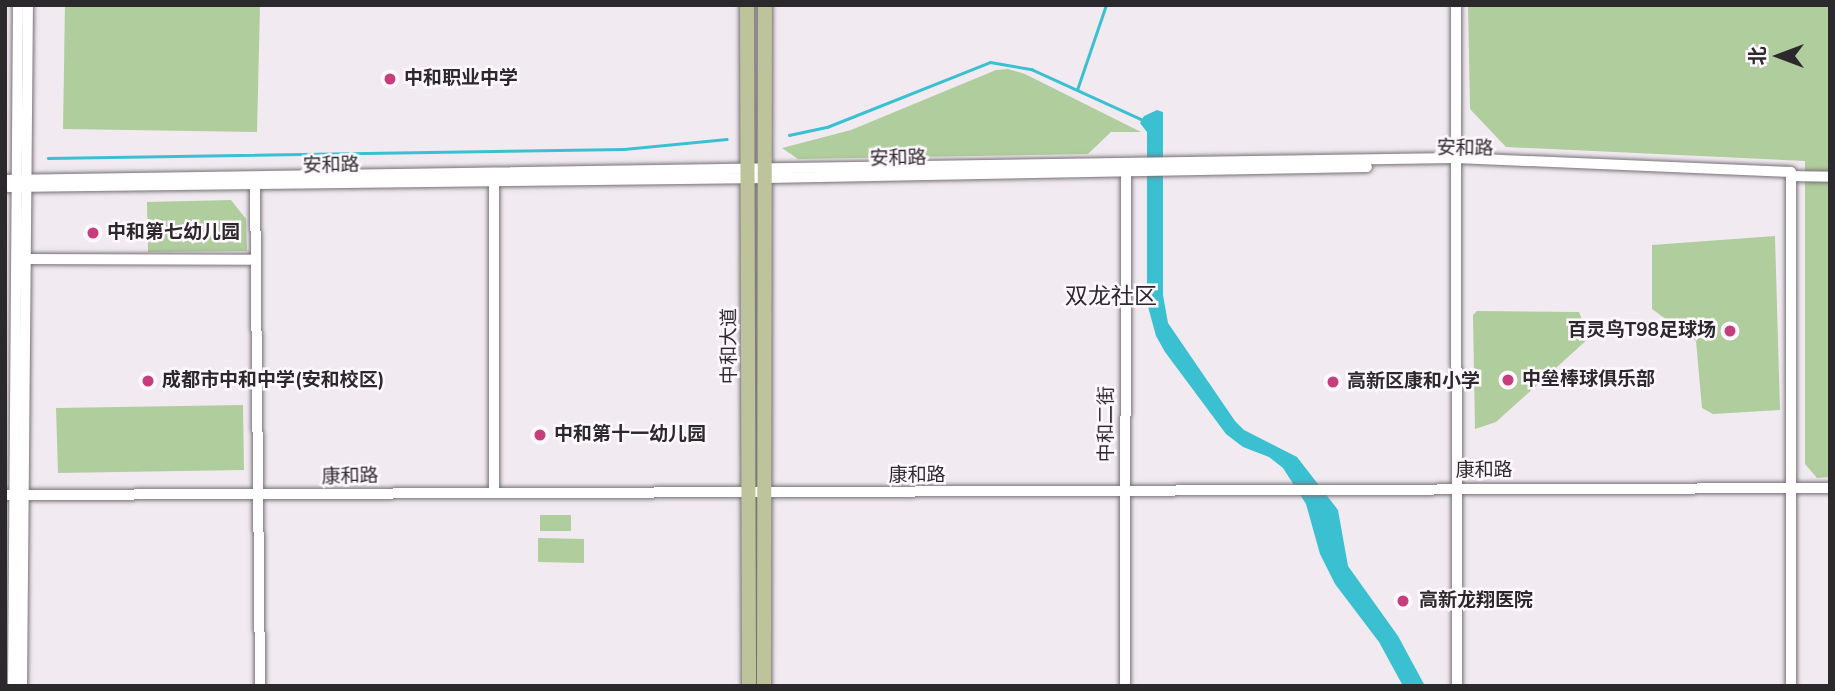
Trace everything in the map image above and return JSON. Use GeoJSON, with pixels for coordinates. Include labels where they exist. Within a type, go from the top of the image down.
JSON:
{"type":"FeatureCollection","features":[{"type":"Feature","properties":{"kind":"main road","name":"中和大道"},"geometry":{"type":"LineString","coordinates":[[747,5],[757,494],[764,686]]}},
{"type":"Feature","properties":{"kind":"main road","name":"中和大道"},"geometry":{"type":"LineString","coordinates":[[749,686],[766,172],[765,5]]}},
{"type":"Feature","properties":{"kind":"street"},"geometry":{"type":"LineString","coordinates":[[13,686],[18,5]]}},
{"type":"Feature","properties":{"kind":"street"},"geometry":{"type":"LineString","coordinates":[[22,686],[14,495],[24,259],[16,184],[28,5]]}},
{"type":"Feature","properties":{"kind":"street"},"geometry":{"type":"LineString","coordinates":[[1456,5],[1457,686]]}},
{"type":"Feature","properties":{"kind":"street","name":"安和路"},"geometry":{"type":"LineString","coordinates":[[16,184],[1456,162],[1830,177]]}},
{"type":"Feature","properties":{"kind":"street","name":"中和二街"},"geometry":{"type":"LineString","coordinates":[[1120,686],[1122,167]]}},
{"type":"Feature","properties":{"kind":"street"},"geometry":{"type":"LineString","coordinates":[[1791,176],[1791,686]]}},
{"type":"Feature","properties":{"kind":"street"},"geometry":{"type":"LineString","coordinates":[[494,177],[494,492]]}},
{"type":"Feature","properties":{"kind":"street"},"geometry":{"type":"LineString","coordinates":[[255,181],[260,686]]}},
{"type":"Feature","properties":{"kind":"street"},"geometry":{"type":"LineString","coordinates":[[24,259],[256,260]]}},
{"type":"Feature","properties":{"kind":"street","name":"康和路"},"geometry":{"type":"LineString","coordinates":[[14,495],[494,492],[1122,493],[1830,488]]}},
{"type":"Feature","properties":{"kind":"street","name":"中和二街"},"geometry":{"type":"LineString","coordinates":[[1122,493],[1125,686]]}},
{"type":"Feature","properties":{"kind":"green space"},"geometry":{"type":"Polygon","coordinates":[[[65,5],[260,5],[257,132],[63,129],[65,5]]]}},
{"type":"Feature","properties":{"kind":"green space"},"geometry":{"type":"Polygon","coordinates":[[[1468,5],[1830,5],[1830,477],[1817,478],[1805,464],[1805,161],[1506,147],[1470,109],[1468,5]]]}},
{"type":"Feature","properties":{"kind":"green space"},"geometry":{"type":"Polygon","coordinates":[[[1008,69],[1025,74],[1141,132],[1111,132],[1088,154],[798,159],[782,148],[851,130],[996,70],[1008,69]]]}},
{"type":"Feature","properties":{"kind":"green space"},"geometry":{"type":"Polygon","coordinates":[[[231,200],[246,219],[247,251],[148,252],[147,202],[231,200]]]}},
{"type":"Feature","properties":{"kind":"green space","name":"百灵鸟T98足球场"},"geometry":{"type":"Polygon","coordinates":[[[1775,236],[1780,410],[1713,414],[1702,408],[1696,341],[1652,309],[1652,245],[1775,236]]]}},
{"type":"Feature","properties":{"kind":"green space","name":"中垒棒球俱乐部"},"geometry":{"type":"Polygon","coordinates":[[[1477,311],[1579,312],[1589,338],[1496,422],[1475,429],[1473,315],[1477,311]]]}},
{"type":"Feature","properties":{"kind":"green space"},"geometry":{"type":"Polygon","coordinates":[[[243,405],[244,470],[58,473],[56,408],[243,405]]]}},
{"type":"Feature","properties":{"kind":"green space"},"geometry":{"type":"Polygon","coordinates":[[[540,515],[571,515],[571,531],[540,531],[540,515]]]}},
{"type":"Feature","properties":{"kind":"green space"},"geometry":{"type":"Polygon","coordinates":[[[538,538],[584,539],[584,563],[538,562],[538,538]]]}},
{"type":"Feature","properties":{"kind":"water"},"geometry":{"type":"Polygon","coordinates":[[[1157,110],[1163,112],[1163,295],[1168,323],[1235,421],[1244,430],[1297,457],[1338,510],[1348,566],[1398,636],[1425,686],[1403,686],[1379,642],[1335,584],[1320,554],[1306,504],[1283,468],[1269,457],[1243,447],[1226,434],[1156,336],[1147,303],[1147,132],[1140,123],[1144,116],[1157,110]]]}},
{"type":"Feature","properties":{"kind":"waterway"},"geometry":{"type":"LineString","coordinates":[[1077,90],[1106,5]]}},
{"type":"Feature","properties":{"kind":"waterway"},"geometry":{"type":"LineString","coordinates":[[789,135],[827,127],[990,62],[1031,69],[1143,120]]}},
{"type":"Feature","properties":{"kind":"waterway"},"geometry":{"type":"LineString","coordinates":[[48,158],[624,149],[727,139]]}},
{"type":"Feature","properties":{"kind":"place","name":"中和职业中学"},"geometry":{"type":"Point","coordinates":[390,79]}},
{"type":"Feature","properties":{"kind":"place","name":"中和第七幼儿园"},"geometry":{"type":"Point","coordinates":[93,233]}},
{"type":"Feature","properties":{"kind":"place","name":"百灵鸟T98足球场"},"geometry":{"type":"Point","coordinates":[1730,331]}},
{"type":"Feature","properties":{"kind":"place","name":"中垒棒球俱乐部"},"geometry":{"type":"Point","coordinates":[1508,380]}},
{"type":"Feature","properties":{"kind":"place","name":"成都市中和中学(安和校区)"},"geometry":{"type":"Point","coordinates":[148,381]}},
{"type":"Feature","properties":{"kind":"place","name":"高新区康和小学"},"geometry":{"type":"Point","coordinates":[1333,382]}},
{"type":"Feature","properties":{"kind":"place","name":"中和第十一幼儿园"},"geometry":{"type":"Point","coordinates":[540,435]}},
{"type":"Feature","properties":{"kind":"place","name":"高新龙翔医院"},"geometry":{"type":"Point","coordinates":[1403,601]}},
{"type":"Feature","properties":{"kind":"district","name":"双龙社区"},"geometry":{"type":"Point","coordinates":[1111,297]}}]}
